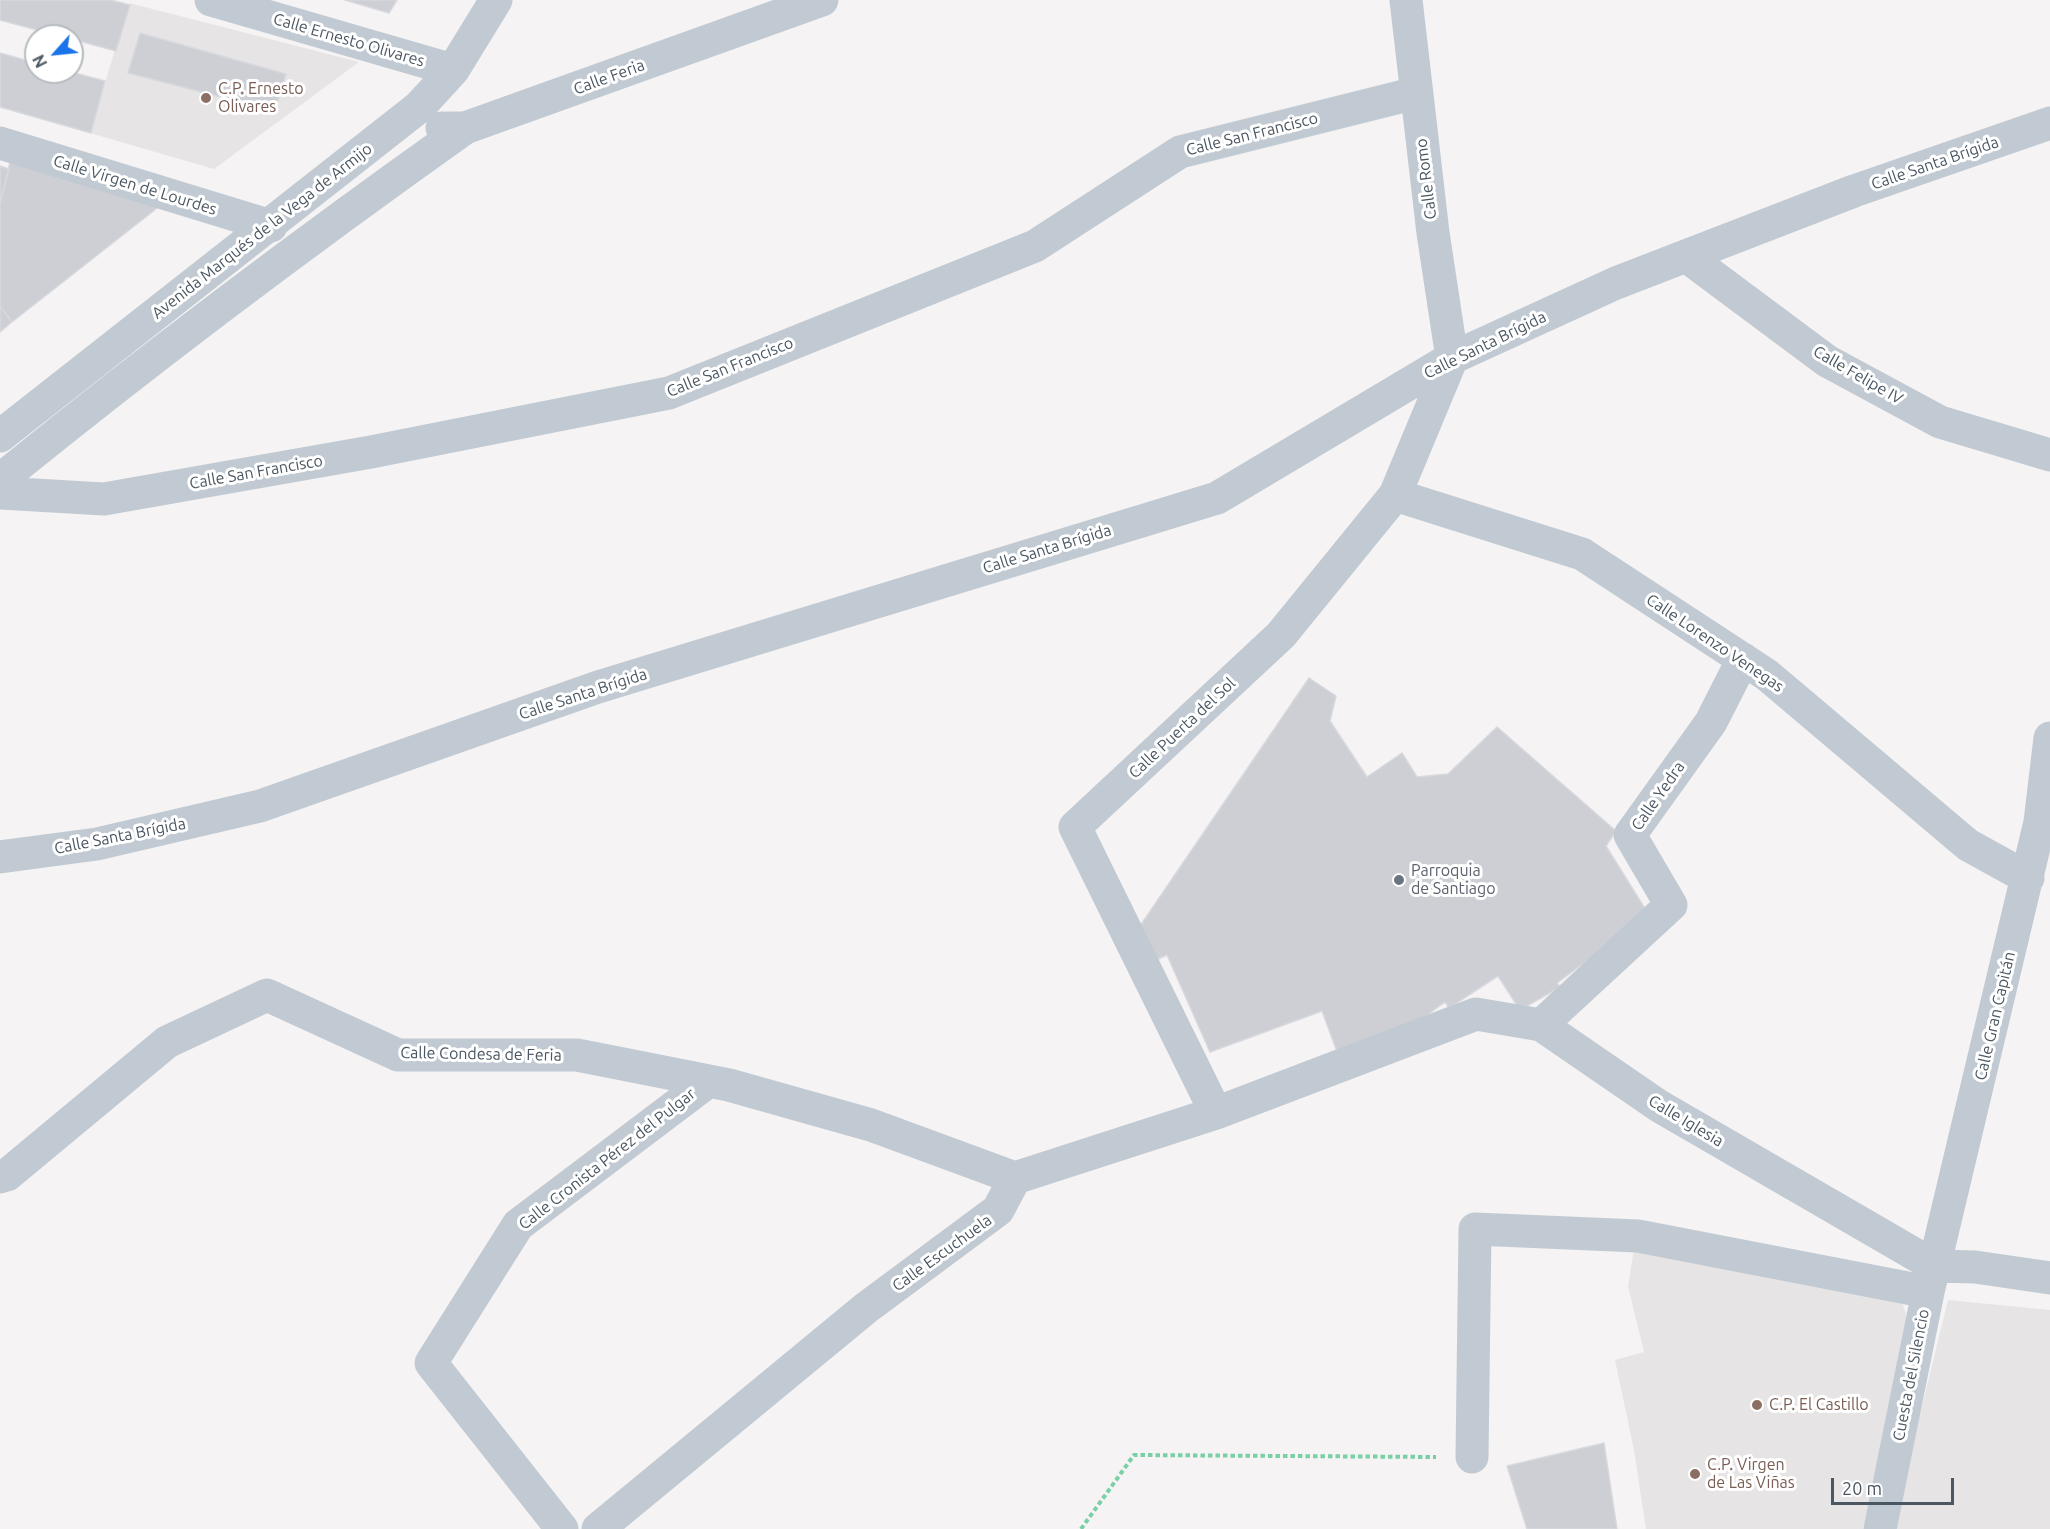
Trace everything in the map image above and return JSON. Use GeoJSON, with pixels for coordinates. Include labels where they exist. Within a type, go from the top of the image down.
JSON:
{"type":"FeatureCollection","features":[{"type":"Feature","properties":{"kind":"street","name":"Calle Ernesto Olivares"},"geometry":{"type":"LineString","coordinates":[[211,0],[453,70]]}},
{"type":"Feature","properties":{"kind":"street","name":"Avenida Marqués de la Vega de Armijo"},"geometry":{"type":"LineString","coordinates":[[4,429],[271,226],[419,107],[453,70],[496,0]]}},
{"type":"Feature","properties":{"kind":"street","name":"Calle Feria"},"geometry":{"type":"LineString","coordinates":[[392,128],[465,129],[822,0]]}},
{"type":"Feature","properties":{"kind":"street","name":"Calle Romo"},"geometry":{"type":"LineString","coordinates":[[1406,0],[1433,234],[1452,358]]}},
{"type":"Feature","properties":{"kind":"street","name":"Calle San Francisco"},"geometry":{"type":"LineString","coordinates":[[0,494],[104,499],[371,452],[669,393],[1035,246],[1180,152],[1416,93]]}},
{"type":"Feature","properties":{"kind":"street","name":"Calle Santa Brígida"},"geometry":{"type":"LineString","coordinates":[[0,857],[97,844],[260,806],[598,687],[1217,498],[1452,358],[1616,283],[1854,191],[2050,123]]}},
{"type":"Feature","properties":{"kind":"street"},"geometry":{"type":"LineString","coordinates":[[0,480],[80,414],[307,240],[465,129]]}},
{"type":"Feature","properties":{"kind":"street","name":"Calle Virgen de Lourdes"},"geometry":{"type":"LineString","coordinates":[[0,143],[271,226]]}},
{"type":"Feature","properties":{"kind":"street","name":"Calle Felipe IV"},"geometry":{"type":"LineString","coordinates":[[1686,256],[1827,361],[1940,422],[2050,455]]}},
{"type":"Feature","properties":{"kind":"street","name":"Calle Puerta del Sol"},"geometry":{"type":"LineString","coordinates":[[1216,1113],[1075,827],[1281,635],[1395,495],[1452,358]]}},
{"type":"Feature","properties":{"kind":"street","name":"Calle Lorenzo Venegas"},"geometry":{"type":"LineString","coordinates":[[1395,495],[1582,554],[1767,675],[1968,845],[2028,878]]}},
{"type":"Feature","properties":{"kind":"street","name":"Calle Yedra"},"geometry":{"type":"LineString","coordinates":[[1541,1025],[1671,905],[1630,835],[1711,722],[1743,659]]}},
{"type":"Feature","properties":{"kind":"street","name":"Calle Gran Capitán"},"geometry":{"type":"LineString","coordinates":[[1932,1279],[2028,878],[2045,825],[2050,738]]}},
{"type":"Feature","properties":{"kind":"street","name":"Calle Condesa de Feria"},"geometry":{"type":"LineString","coordinates":[[0,1177],[7,1175],[167,1042],[267,995],[398,1055],[577,1055],[706,1083],[729,1085],[871,1125],[1015,1178]]}},
{"type":"Feature","properties":{"kind":"street","name":"Calle Iglesia"},"geometry":{"type":"LineString","coordinates":[[1216,1113],[1432,1033],[1476,1014],[1541,1025],[1659,1106],[1932,1279]]}},
{"type":"Feature","properties":{"kind":"street","name":"Calle Cronista Pérez del Pulgar"},"geometry":{"type":"LineString","coordinates":[[562,1529],[431,1363],[518,1225],[706,1083]]}},
{"type":"Feature","properties":{"kind":"street"},"geometry":{"type":"LineString","coordinates":[[1015,1178],[1216,1113]]}},
{"type":"Feature","properties":{"kind":"street","name":"Calle Escuchuela"},"geometry":{"type":"LineString","coordinates":[[598,1529],[866,1308],[998,1210],[1015,1178]]}},
{"type":"Feature","properties":{"kind":"street"},"geometry":{"type":"LineString","coordinates":[[1472,1457],[1475,1229],[1638,1236],[1932,1279],[1975,1267],[2050,1278]]}},
{"type":"Feature","properties":{"kind":"street","name":"Cuesta del Silencio"},"geometry":{"type":"LineString","coordinates":[[1880,1529],[1932,1279]]}},
{"type":"Feature","properties":{"kind":"path"},"geometry":{"type":"LineString","coordinates":[[1081,1529],[1134,1455],[1472,1457]]}},
{"type":"Feature","properties":{"kind":"shaded area","name":"C.P. Ernesto Olivares"},"geometry":{"type":"Polygon","coordinates":[[[129,3],[359,62],[214,169],[90,133],[129,3]]]}},
{"type":"Feature","properties":{"kind":"shaded area","name":"C.P. El Castillo"},"geometry":{"type":"Polygon","coordinates":[[[1635,1243],[1899,1293],[1908,1320],[1863,1529],[1646,1529],[1634,1450],[1615,1360],[1644,1352],[1628,1286],[1635,1243]]]}},
{"type":"Feature","properties":{"kind":"shaded area"},"geometry":{"type":"Polygon","coordinates":[[[1948,1300],[2050,1310],[2050,1529],[1892,1529],[1948,1300]]]}},
{"type":"Feature","properties":{"kind":"building"},"geometry":{"type":"Polygon","coordinates":[[[0,0],[110,0],[130,5],[116,51],[84,42],[84,24],[24,24],[24,27],[0,20],[0,0]]]}},
{"type":"Feature","properties":{"kind":"building"},"geometry":{"type":"Polygon","coordinates":[[[345,0],[397,0],[389,13],[345,0]]]}},
{"type":"Feature","properties":{"kind":"building"},"geometry":{"type":"Polygon","coordinates":[[[140,33],[286,74],[275,111],[128,73],[140,33]]]}},
{"type":"Feature","properties":{"kind":"building"},"geometry":{"type":"Polygon","coordinates":[[[0,53],[24,60],[24,84],[84,84],[84,75],[105,81],[91,133],[0,107],[0,53]]]}},
{"type":"Feature","properties":{"kind":"building"},"geometry":{"type":"Polygon","coordinates":[[[10,162],[161,205],[12,322],[0,306],[0,204],[10,162]]]}},
{"type":"Feature","properties":{"kind":"building"},"geometry":{"type":"Polygon","coordinates":[[[0,166],[9,169],[0,204],[0,166]]]}},
{"type":"Feature","properties":{"kind":"building"},"geometry":{"type":"Polygon","coordinates":[[[0,306],[12,322],[0,332],[0,306]]]}},
{"type":"Feature","properties":{"kind":"building","name":"Parroquia de Santiago"},"geometry":{"type":"Polygon","coordinates":[[[1309,678],[1336,696],[1330,721],[1367,777],[1402,753],[1417,777],[1448,774],[1497,727],[1616,831],[1606,846],[1649,915],[1557,983],[1560,987],[1520,1010],[1498,976],[1449,1008],[1445,1002],[1397,1037],[1339,1057],[1322,1011],[1210,1052],[1167,955],[1156,960],[1140,926],[1309,678]]]}},
{"type":"Feature","properties":{"kind":"building"},"geometry":{"type":"Polygon","coordinates":[[[1604,1443],[1617,1529],[1527,1529],[1507,1466],[1604,1443]]]}},
{"type":"Feature","properties":{"kind":"place","name":"C.P. Ernesto Olivares"},"geometry":{"type":"Point","coordinates":[206,98]}},
{"type":"Feature","properties":{"kind":"place","name":"Parroquia de Santiago"},"geometry":{"type":"Point","coordinates":[1399,880]}},
{"type":"Feature","properties":{"kind":"place","name":"C.P. El Castillo"},"geometry":{"type":"Point","coordinates":[1757,1405]}},
{"type":"Feature","properties":{"kind":"place","name":"C.P. Virgen de Las Viñas"},"geometry":{"type":"Point","coordinates":[1695,1474]}}]}
